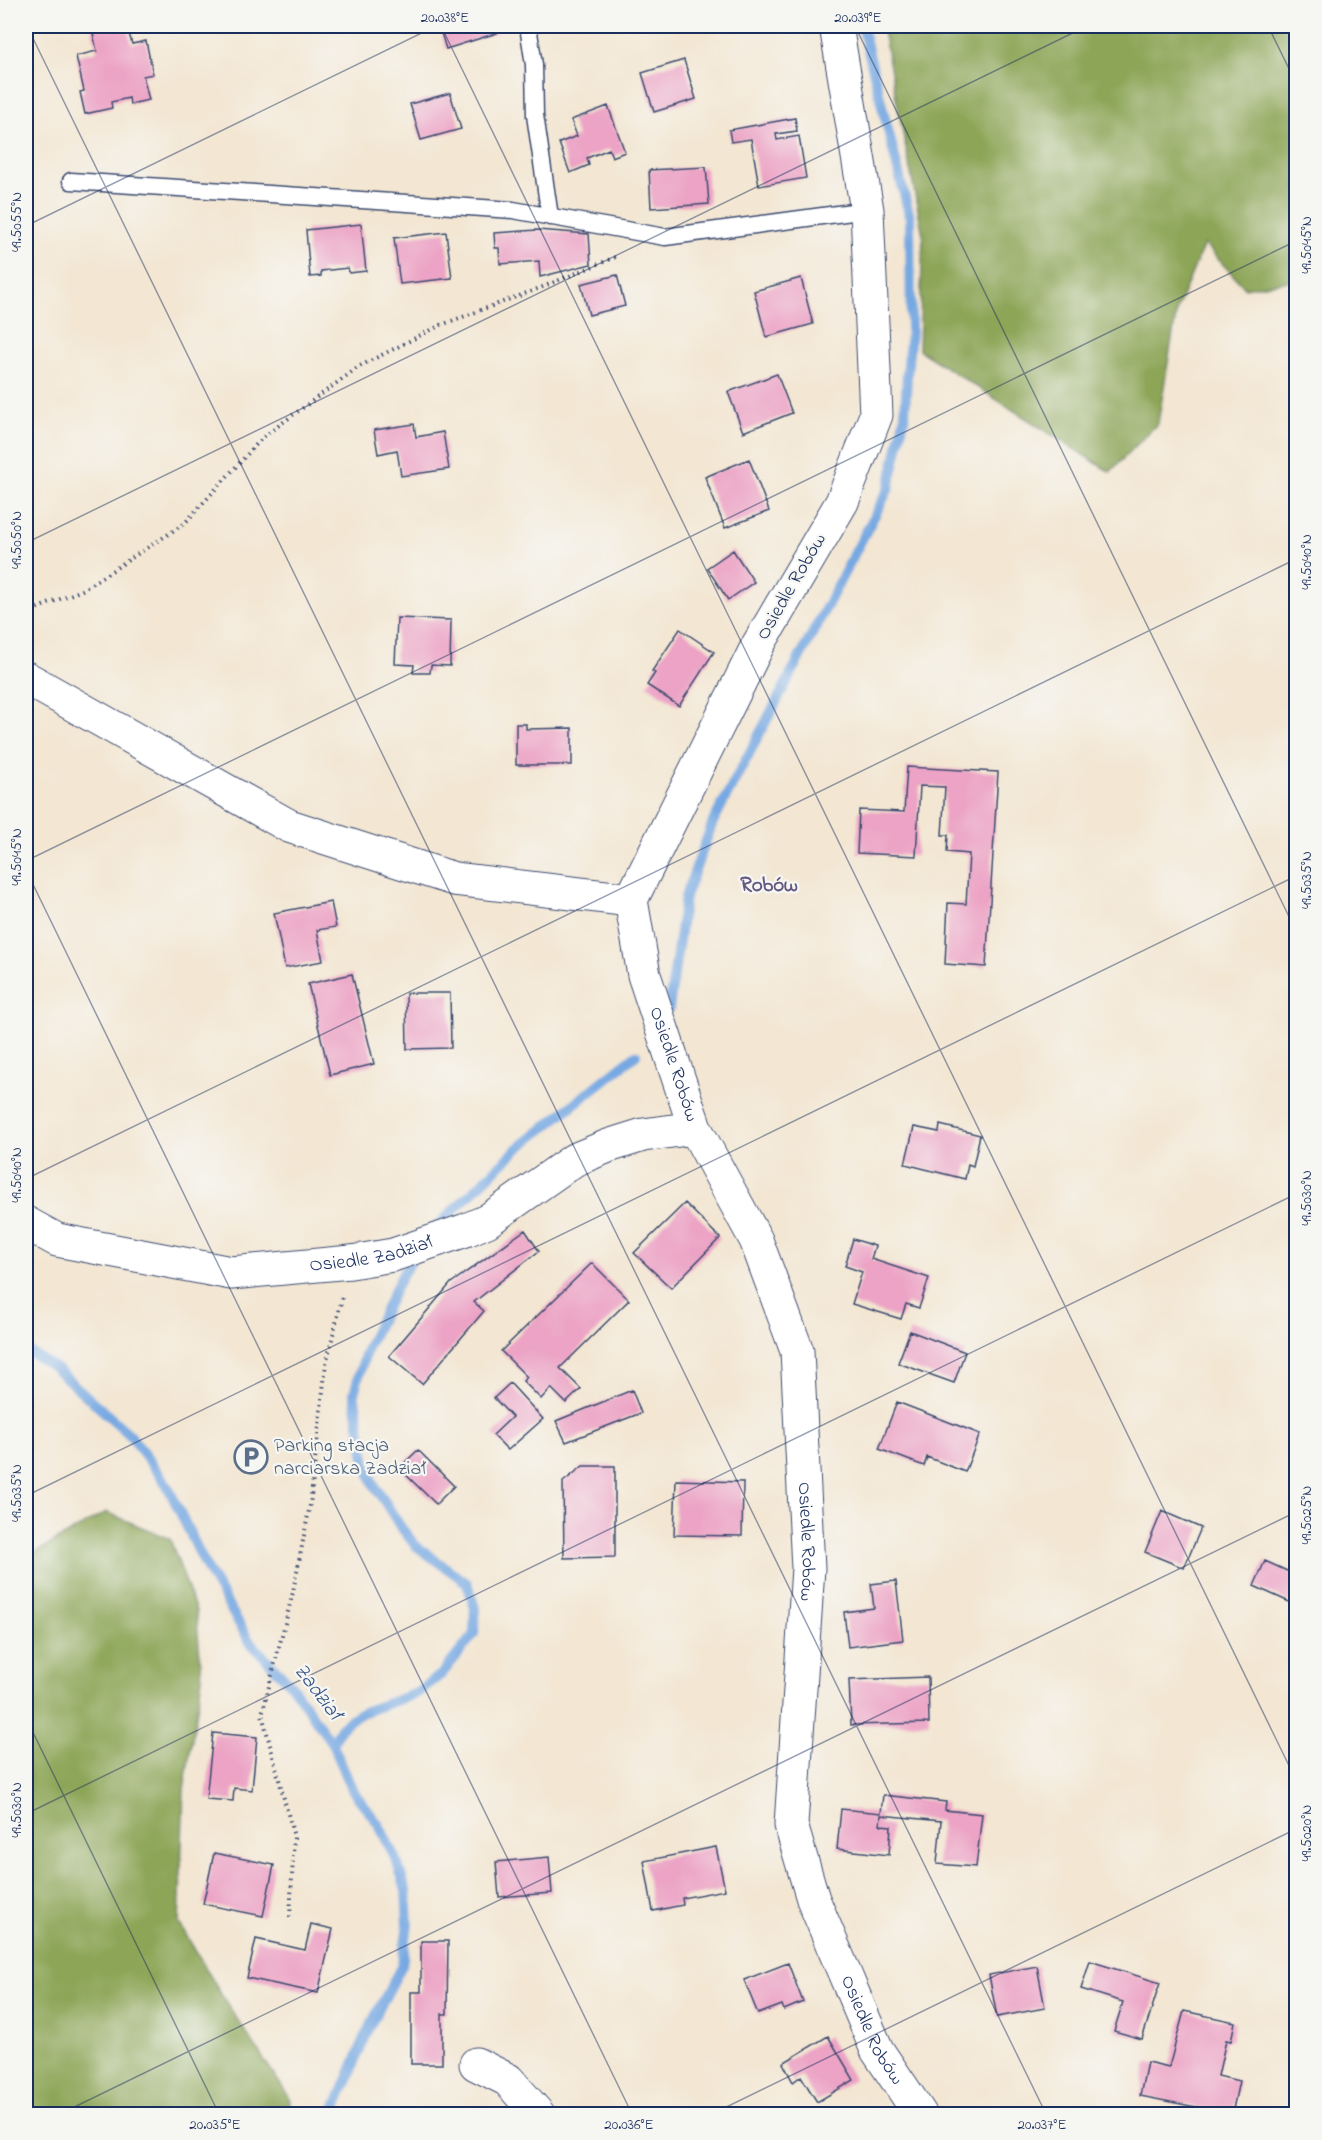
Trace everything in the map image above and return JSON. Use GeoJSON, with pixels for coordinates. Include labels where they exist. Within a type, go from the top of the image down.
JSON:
{"type":"FeatureCollection","features":[{"type":"Feature","properties":{"kind":"street","name":"Osiedle Robów"},"geometry":{"type":"LineString","coordinates":[[836,26],[867,210],[876,415],[842,502],[758,645],[631,900],[644,975],[695,1128],[756,1240],[797,1351],[807,1568],[791,1825],[813,1899],[877,2050],[920,2115]]}},
{"type":"Feature","properties":{"kind":"street"},"geometry":{"type":"LineString","coordinates":[[26,678],[289,826],[454,879],[631,900]]}},
{"type":"Feature","properties":{"kind":"street","name":"Osiedle Zadział"},"geometry":{"type":"LineString","coordinates":[[26,1223],[57,1240],[231,1273],[351,1262],[393,1255],[487,1221],[574,1160],[608,1146],[643,1135],[695,1128]]}},
{"type":"Feature","properties":{"kind":"street"},"geometry":{"type":"LineString","coordinates":[[476,2064],[508,2080],[538,2115]]}},
{"type":"Feature","properties":{"kind":"lane"},"geometry":{"type":"LineString","coordinates":[[528,26],[534,64],[535,115],[549,217]]}},
{"type":"Feature","properties":{"kind":"lane"},"geometry":{"type":"LineString","coordinates":[[71,180],[513,210],[665,237],[867,210]]}},
{"type":"Feature","properties":{"kind":"path"},"geometry":{"type":"LineString","coordinates":[[26,613],[82,590],[184,524],[264,437],[360,366],[441,325],[665,237]]}},
{"type":"Feature","properties":{"kind":"path"},"geometry":{"type":"LineString","coordinates":[[290,1917],[294,1837],[262,1714],[293,1592],[310,1505],[326,1364],[351,1262]]}},
{"type":"Feature","properties":{"kind":"green space"},"geometry":{"type":"Polygon","coordinates":[[[882,26],[1296,26],[1296,280],[1245,288],[1204,244],[1177,309],[1158,423],[1110,472],[919,350],[923,235],[882,26]]]}},
{"type":"Feature","properties":{"kind":"green space"},"geometry":{"type":"Polygon","coordinates":[[[106,1512],[170,1539],[196,1611],[202,1678],[184,1790],[179,1923],[225,2001],[289,2097],[292,2114],[26,2114],[26,1558],[106,1512]]]}},
{"type":"Feature","properties":{"kind":"building"},"geometry":{"type":"Polygon","coordinates":[[[127,26],[132,44],[146,41],[153,74],[143,76],[149,100],[130,104],[129,98],[111,102],[112,108],[85,114],[80,92],[84,91],[76,56],[97,51],[92,29],[127,26]]]}},
{"type":"Feature","properties":{"kind":"building"},"geometry":{"type":"Polygon","coordinates":[[[439,26],[494,26],[497,33],[446,49],[439,26]]]}},
{"type":"Feature","properties":{"kind":"building"},"geometry":{"type":"Polygon","coordinates":[[[684,60],[696,99],[654,112],[642,73],[684,60]]]}},
{"type":"Feature","properties":{"kind":"building"},"geometry":{"type":"Polygon","coordinates":[[[450,93],[461,129],[421,140],[410,104],[450,93]]]}},
{"type":"Feature","properties":{"kind":"building"},"geometry":{"type":"Polygon","coordinates":[[[608,106],[625,152],[612,157],[609,149],[587,158],[589,165],[570,173],[559,143],[577,136],[571,120],[608,106]]]}},
{"type":"Feature","properties":{"kind":"building"},"geometry":{"type":"Polygon","coordinates":[[[795,118],[797,131],[776,134],[777,140],[799,136],[806,178],[759,186],[751,139],[731,142],[729,130],[795,118]]]}},
{"type":"Feature","properties":{"kind":"building"},"geometry":{"type":"Polygon","coordinates":[[[706,167],[709,204],[651,208],[649,170],[706,167]]]}},
{"type":"Feature","properties":{"kind":"building"},"geometry":{"type":"Polygon","coordinates":[[[361,224],[366,271],[349,273],[348,268],[321,271],[321,276],[310,277],[306,230],[361,224]]]}},
{"type":"Feature","properties":{"kind":"building"},"geometry":{"type":"Polygon","coordinates":[[[537,230],[589,234],[591,264],[540,277],[539,261],[500,264],[499,248],[495,248],[494,233],[537,230]]]}},
{"type":"Feature","properties":{"kind":"building"},"geometry":{"type":"Polygon","coordinates":[[[446,232],[452,278],[400,284],[394,238],[446,232]]]}},
{"type":"Feature","properties":{"kind":"building"},"geometry":{"type":"Polygon","coordinates":[[[617,275],[625,306],[589,315],[581,284],[617,275]]]}},
{"type":"Feature","properties":{"kind":"building"},"geometry":{"type":"Polygon","coordinates":[[[801,278],[813,324],[766,337],[754,291],[801,278]]]}},
{"type":"Feature","properties":{"kind":"building"},"geometry":{"type":"Polygon","coordinates":[[[777,374],[792,413],[743,432],[728,392],[777,374]]]}},
{"type":"Feature","properties":{"kind":"building"},"geometry":{"type":"Polygon","coordinates":[[[414,424],[416,437],[443,432],[449,469],[401,476],[397,450],[378,454],[374,430],[414,424]]]}},
{"type":"Feature","properties":{"kind":"building"},"geometry":{"type":"Polygon","coordinates":[[[749,459],[769,511],[725,528],[705,477],[749,459]]]}},
{"type":"Feature","properties":{"kind":"building"},"geometry":{"type":"Polygon","coordinates":[[[733,550],[754,582],[728,600],[707,568],[733,550]]]}},
{"type":"Feature","properties":{"kind":"building"},"geometry":{"type":"Polygon","coordinates":[[[397,618],[451,620],[450,666],[431,665],[430,673],[413,673],[414,665],[395,664],[397,618]]]}},
{"type":"Feature","properties":{"kind":"building"},"geometry":{"type":"Polygon","coordinates":[[[680,629],[714,652],[679,706],[647,685],[655,673],[652,671],[680,629]]]}},
{"type":"Feature","properties":{"kind":"building"},"geometry":{"type":"Polygon","coordinates":[[[516,724],[526,724],[526,729],[572,728],[572,765],[516,765],[516,724]]]}},
{"type":"Feature","properties":{"kind":"building"},"geometry":{"type":"Polygon","coordinates":[[[907,767],[998,772],[986,967],[945,964],[948,903],[966,904],[969,854],[947,852],[948,835],[942,835],[945,787],[920,786],[916,856],[857,853],[859,810],[904,812],[907,767]]]}},
{"type":"Feature","properties":{"kind":"building"},"geometry":{"type":"Polygon","coordinates":[[[331,902],[336,927],[317,930],[323,961],[285,968],[274,913],[331,902]]]}},
{"type":"Feature","properties":{"kind":"building"},"geometry":{"type":"Polygon","coordinates":[[[352,974],[374,1064],[330,1075],[308,984],[352,974]]]}},
{"type":"Feature","properties":{"kind":"building"},"geometry":{"type":"Polygon","coordinates":[[[406,993],[450,993],[451,1048],[407,1049],[406,993]]]}},
{"type":"Feature","properties":{"kind":"building"},"geometry":{"type":"Polygon","coordinates":[[[940,1125],[980,1135],[973,1166],[968,1164],[965,1179],[905,1164],[914,1127],[939,1132],[940,1125]]]}},
{"type":"Feature","properties":{"kind":"building"},"geometry":{"type":"Polygon","coordinates":[[[685,1203],[720,1238],[671,1288],[634,1253],[685,1203]]]}},
{"type":"Feature","properties":{"kind":"building"},"geometry":{"type":"Polygon","coordinates":[[[525,1230],[539,1251],[474,1302],[484,1311],[422,1384],[389,1356],[451,1283],[525,1230]]]}},
{"type":"Feature","properties":{"kind":"building"},"geometry":{"type":"Polygon","coordinates":[[[853,1239],[875,1246],[871,1259],[929,1278],[919,1308],[906,1304],[901,1319],[852,1304],[862,1272],[845,1266],[853,1239]]]}},
{"type":"Feature","properties":{"kind":"building"},"geometry":{"type":"Polygon","coordinates":[[[592,1263],[629,1300],[560,1368],[581,1389],[566,1403],[551,1388],[541,1399],[523,1381],[527,1377],[501,1351],[592,1263]]]}},
{"type":"Feature","properties":{"kind":"building"},"geometry":{"type":"Polygon","coordinates":[[[910,1331],[965,1352],[954,1383],[898,1363],[910,1331]]]}},
{"type":"Feature","properties":{"kind":"building"},"geometry":{"type":"Polygon","coordinates":[[[510,1383],[543,1419],[508,1450],[493,1435],[512,1417],[494,1398],[510,1383]]]}},
{"type":"Feature","properties":{"kind":"building"},"geometry":{"type":"Polygon","coordinates":[[[632,1390],[641,1413],[566,1442],[556,1421],[632,1390]]]}},
{"type":"Feature","properties":{"kind":"building"},"geometry":{"type":"Polygon","coordinates":[[[897,1402],[980,1434],[965,1472],[927,1457],[924,1466],[879,1449],[897,1402]]]}},
{"type":"Feature","properties":{"kind":"building"},"geometry":{"type":"Polygon","coordinates":[[[418,1450],[454,1486],[436,1504],[399,1468],[418,1450]]]}},
{"type":"Feature","properties":{"kind":"building"},"geometry":{"type":"Polygon","coordinates":[[[583,1466],[615,1466],[615,1557],[564,1558],[563,1482],[583,1466]]]}},
{"type":"Feature","properties":{"kind":"building"},"geometry":{"type":"Polygon","coordinates":[[[676,1480],[743,1482],[742,1536],[674,1535],[676,1480]]]}},
{"type":"Feature","properties":{"kind":"building"},"geometry":{"type":"Polygon","coordinates":[[[1162,1511],[1201,1528],[1184,1568],[1145,1552],[1162,1511]]]}},
{"type":"Feature","properties":{"kind":"building"},"geometry":{"type":"Polygon","coordinates":[[[1265,1561],[1296,1575],[1296,1605],[1254,1586],[1265,1561]]]}},
{"type":"Feature","properties":{"kind":"building"},"geometry":{"type":"Polygon","coordinates":[[[896,1581],[903,1640],[848,1647],[844,1612],[874,1608],[871,1584],[896,1581]]]}},
{"type":"Feature","properties":{"kind":"building"},"geometry":{"type":"Polygon","coordinates":[[[928,1677],[929,1723],[851,1725],[849,1680],[928,1677]]]}},
{"type":"Feature","properties":{"kind":"building"},"geometry":{"type":"Polygon","coordinates":[[[213,1733],[257,1737],[252,1790],[234,1788],[233,1801],[206,1799],[213,1733]]]}},
{"type":"Feature","properties":{"kind":"building"},"geometry":{"type":"Polygon","coordinates":[[[883,1795],[946,1802],[945,1810],[982,1814],[976,1867],[937,1864],[941,1821],[881,1815],[880,1825],[891,1826],[889,1855],[837,1849],[841,1809],[881,1813],[883,1795]]]}},
{"type":"Feature","properties":{"kind":"building"},"geometry":{"type":"Polygon","coordinates":[[[716,1847],[725,1890],[682,1898],[683,1905],[653,1911],[644,1861],[716,1847]]]}},
{"type":"Feature","properties":{"kind":"building"},"geometry":{"type":"Polygon","coordinates":[[[214,1853],[274,1865],[263,1916],[203,1904],[214,1853]]]}},
{"type":"Feature","properties":{"kind":"building"},"geometry":{"type":"Polygon","coordinates":[[[549,1857],[552,1893],[499,1897],[496,1862],[549,1857]]]}},
{"type":"Feature","properties":{"kind":"building"},"geometry":{"type":"Polygon","coordinates":[[[311,1924],[333,1929],[318,1993],[247,1978],[256,1939],[305,1950],[311,1924]]]}},
{"type":"Feature","properties":{"kind":"building"},"geometry":{"type":"Polygon","coordinates":[[[421,1941],[448,1941],[447,2014],[442,2014],[442,2064],[411,2064],[411,1992],[421,1992],[421,1941]]]}},
{"type":"Feature","properties":{"kind":"building"},"geometry":{"type":"Polygon","coordinates":[[[1090,1961],[1160,1983],[1142,2039],[1114,2031],[1123,2002],[1081,1989],[1090,1961]]]}},
{"type":"Feature","properties":{"kind":"building"},"geometry":{"type":"Polygon","coordinates":[[[788,1963],[803,2002],[784,2010],[782,2005],[758,2014],[744,1980],[788,1963]]]}},
{"type":"Feature","properties":{"kind":"building"},"geometry":{"type":"Polygon","coordinates":[[[1037,1966],[1045,2008],[997,2017],[989,1975],[1037,1966]]]}},
{"type":"Feature","properties":{"kind":"building"},"geometry":{"type":"Polygon","coordinates":[[[1184,2011],[1235,2022],[1231,2041],[1226,2040],[1218,2076],[1239,2081],[1232,2114],[1140,2096],[1147,2062],[1169,2067],[1184,2011]]]}},
{"type":"Feature","properties":{"kind":"building"},"geometry":{"type":"Polygon","coordinates":[[[828,2036],[854,2080],[817,2102],[801,2076],[793,2082],[783,2063],[828,2036]]]}},
{"type":"Feature","properties":{"kind":"waterway"},"geometry":{"type":"LineString","coordinates":[[669,1008],[685,897],[713,822],[889,488],[905,415],[911,330],[910,218],[862,26]]}},
{"type":"Feature","properties":{"kind":"waterway"},"geometry":{"type":"LineString","coordinates":[[432,1231],[516,1150],[636,1055]]}},
{"type":"Feature","properties":{"kind":"waterway"},"geometry":{"type":"LineString","coordinates":[[333,1745],[341,1727],[358,1714],[417,1693],[442,1674],[474,1634],[475,1608],[467,1583],[415,1545],[373,1483],[366,1464],[354,1393],[367,1348],[402,1275],[415,1256]]}},
{"type":"Feature","properties":{"kind":"waterway","name":"Zadział"},"geometry":{"type":"LineString","coordinates":[[26,1350],[54,1367],[130,1435],[167,1485],[208,1571],[250,1642],[291,1685],[333,1745],[353,1791],[379,1825],[397,1862],[406,1890],[408,1924],[402,1965],[369,2028],[333,2114]]}},
{"type":"Feature","properties":{"kind":"place","name":"Parking stacja narciarska Zadział"},"geometry":{"type":"Point","coordinates":[251,1457]}},
{"type":"Feature","properties":{"kind":"district","name":"Robów"},"geometry":{"type":"Point","coordinates":[769,886]}}]}
